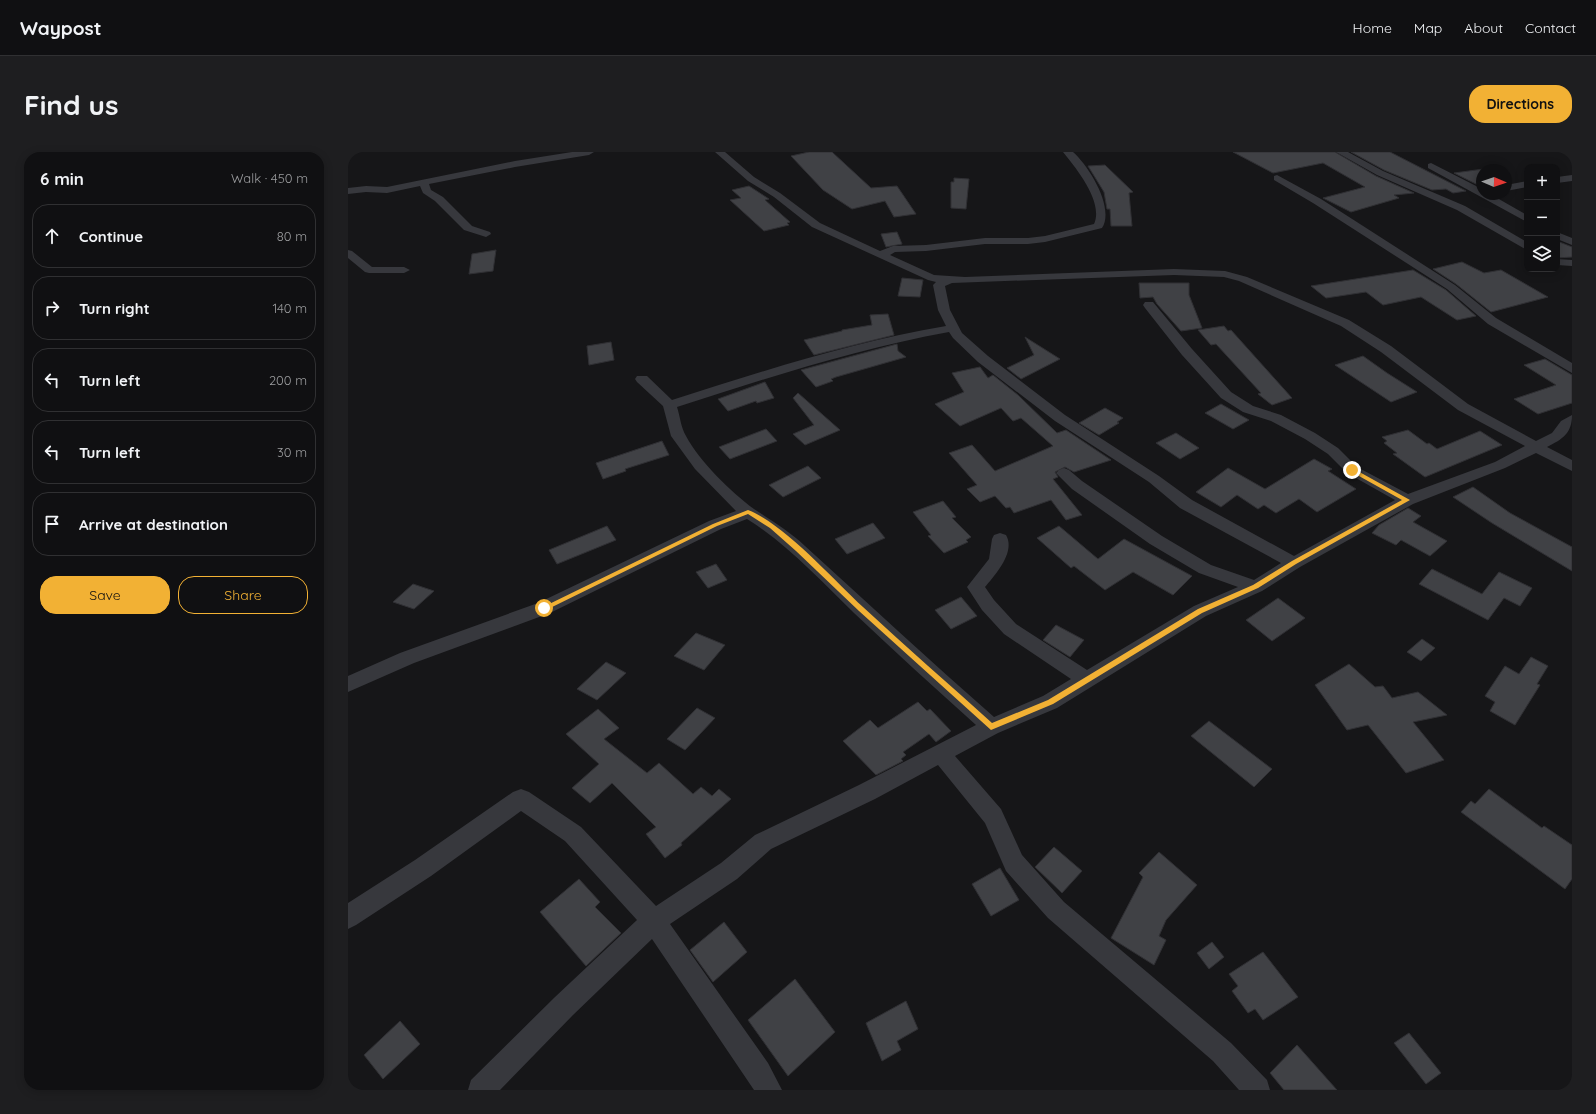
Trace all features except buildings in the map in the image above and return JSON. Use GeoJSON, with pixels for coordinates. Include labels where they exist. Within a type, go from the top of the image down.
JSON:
{"type":"FeatureCollection","features":[{"type":"Feature","properties":{"kind":"street"},"geometry":{"type":"LineString","coordinates":[[348,191],[366,189],[387,190],[567,154],[589,152]]}},
{"type":"Feature","properties":{"kind":"street"},"geometry":{"type":"LineString","coordinates":[[720,152],[751,179],[777,195],[816,225],[932,278],[948,280],[1174,272],[1225,274],[1277,294],[1345,324],[1386,349],[1463,407],[1572,466]]}},
{"type":"Feature","properties":{"kind":"street"},"geometry":{"type":"LineString","coordinates":[[881,255],[893,248],[926,248],[985,241],[1028,241],[1045,239],[1098,226],[1101,224],[1102,217],[1099,202],[1085,173],[1068,152]]}},
{"type":"Feature","properties":{"kind":"street"},"geometry":{"type":"LineString","coordinates":[[1341,152],[1364,165],[1461,208],[1524,245]]}},
{"type":"Feature","properties":{"kind":"street"},"geometry":{"type":"LineString","coordinates":[[508,157],[515,164]]}},
{"type":"Feature","properties":{"kind":"street"},"geometry":{"type":"LineString","coordinates":[[1431,166],[1476,190]]}},
{"type":"Feature","properties":{"kind":"street"},"geometry":{"type":"LineString","coordinates":[[1277,178],[1317,201],[1444,283],[1492,321],[1572,369]]}},
{"type":"Feature","properties":{"kind":"street"},"geometry":{"type":"LineString","coordinates":[[1560,180],[1572,178]]}},
{"type":"Feature","properties":{"kind":"street"},"geometry":{"type":"LineString","coordinates":[[424,182],[426,191],[444,203],[468,228],[486,234]]}},
{"type":"Feature","properties":{"kind":"street"},"geometry":{"type":"LineString","coordinates":[[1512,187],[1524,185]]}},
{"type":"Feature","properties":{"kind":"street"},"geometry":{"type":"LineString","coordinates":[[1494,200],[1524,217]]}},
{"type":"Feature","properties":{"kind":"street"},"geometry":{"type":"LineString","coordinates":[[1559,236],[1572,242]]}},
{"type":"Feature","properties":{"kind":"street"},"geometry":{"type":"LineString","coordinates":[[348,253],[369,270],[404,270]]}},
{"type":"Feature","properties":{"kind":"street"},"geometry":{"type":"LineString","coordinates":[[1560,262],[1572,263]]}},
{"type":"Feature","properties":{"kind":"street"},"geometry":{"type":"LineString","coordinates":[[948,280],[939,285],[944,310],[957,335],[983,359],[1060,418],[1154,479],[1186,504],[1294,563]]}},
{"type":"Feature","properties":{"kind":"street"},"geometry":{"type":"LineString","coordinates":[[1149,305],[1187,352],[1226,395],[1248,409],[1276,418],[1310,436],[1333,451],[1352,470],[1407,500]]}},
{"type":"Feature","properties":{"kind":"street"},"geometry":{"type":"LineString","coordinates":[[670,405],[818,358],[902,337],[953,328]]}},
{"type":"Feature","properties":{"kind":"street"},"geometry":{"type":"LineString","coordinates":[[642,379],[670,405],[678,436],[700,466],[724,491],[748,512],[772,527],[798,549],[862,610],[991,726]]}},
{"type":"Feature","properties":{"kind":"street"},"geometry":{"type":"LineString","coordinates":[[481,1090],[564,1006],[654,921],[729,872],[763,842],[867,792],[991,726],[1050,702],[1200,611],[1256,587],[1294,563],[1407,500],[1500,465],[1557,436],[1572,419]]}},
{"type":"Feature","properties":{"kind":"street"},"geometry":{"type":"LineString","coordinates":[[1064,473],[1082,489],[1163,544],[1204,569],[1256,587]]}},
{"type":"Feature","properties":{"kind":"street"},"geometry":{"type":"LineString","coordinates":[[348,684],[408,658],[544,608],[715,525],[748,512]]}},
{"type":"Feature","properties":{"kind":"street"},"geometry":{"type":"LineString","coordinates":[[1000,539],[997,560],[976,587],[988,605],[1010,629],[1087,680]]}},
{"type":"Feature","properties":{"kind":"street"},"geometry":{"type":"LineString","coordinates":[[940,753],[993,816],[1014,863],[1056,910],[1222,1052],[1257,1090]]}},
{"type":"Feature","properties":{"kind":"street"},"geometry":{"type":"LineString","coordinates":[[348,917],[423,868],[521,799],[573,834],[654,921],[769,1090]]}},
{"type":"Feature","properties":{"kind":"route"},"geometry":{"type":"LineString","coordinates":[[544,608],[715,525],[748,512],[772,527],[798,549],[825,573],[862,610],[991,726],[1050,702],[1200,611],[1256,587],[1294,563],[1407,500],[1352,470]]}}]}
